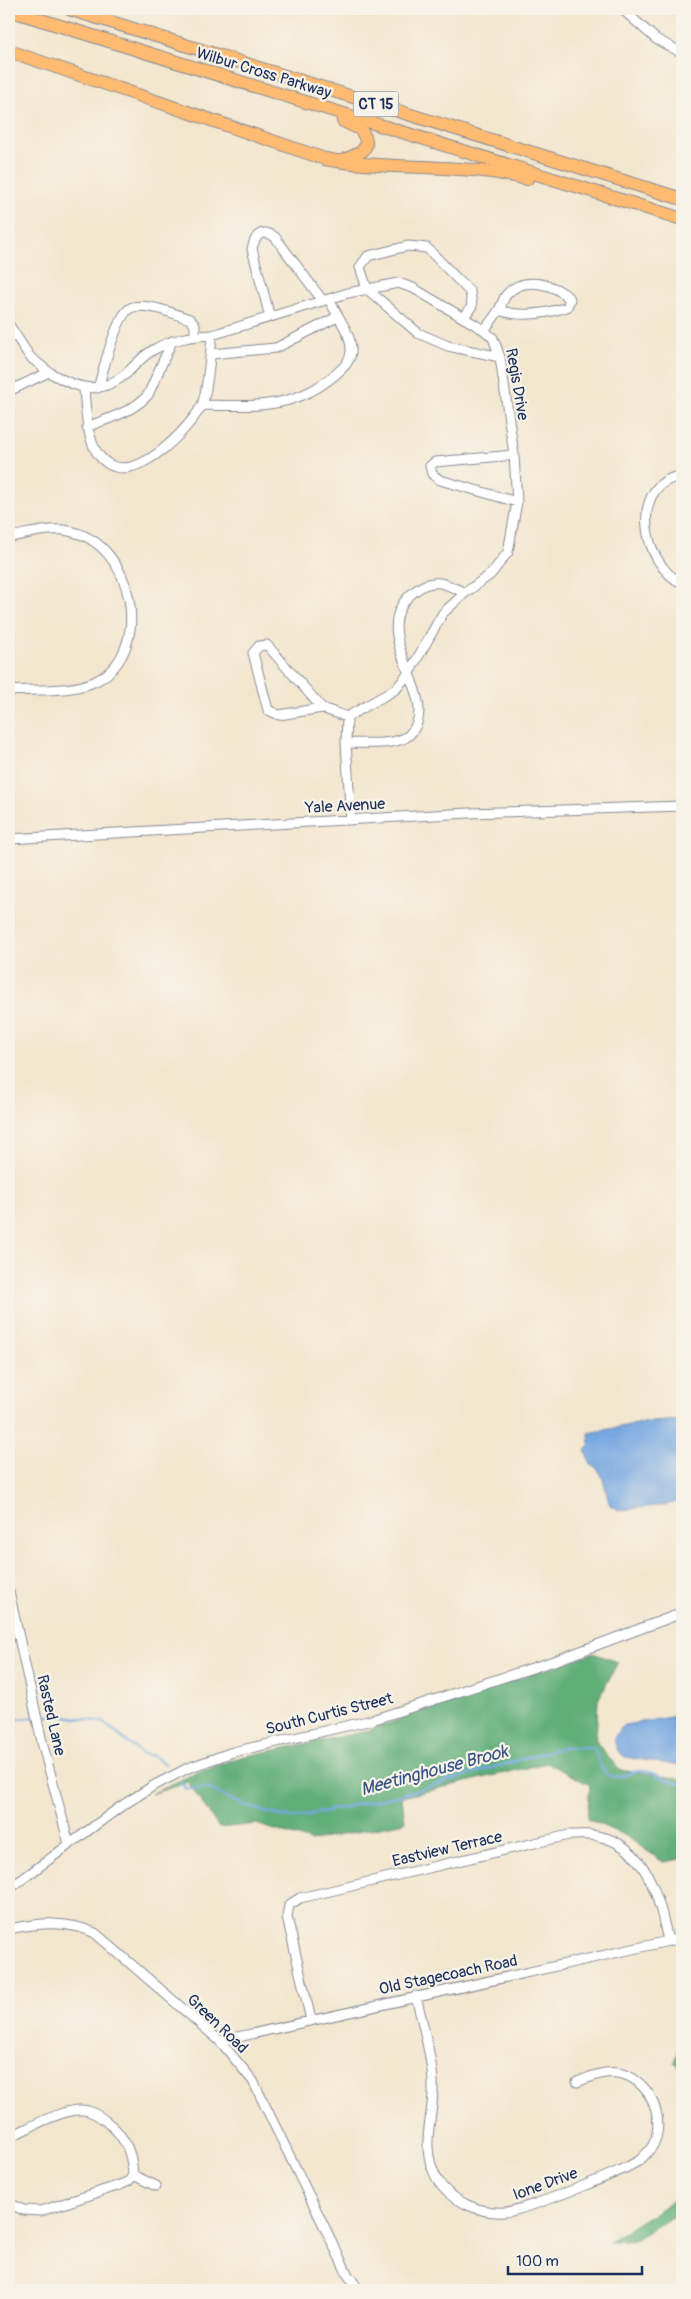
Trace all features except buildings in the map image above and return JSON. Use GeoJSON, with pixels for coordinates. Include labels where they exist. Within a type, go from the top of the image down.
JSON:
{"type":"FeatureCollection","features":[{"type":"Feature","properties":{"kind":"highway","name":"Wilbur Cross Parkway"},"geometry":{"type":"LineString","coordinates":[[69,9],[682,199]]}},
{"type":"Feature","properties":{"kind":"highway","name":"Wilbur Cross Parkway"},"geometry":{"type":"LineString","coordinates":[[9,10],[682,219]]}},
{"type":"Feature","properties":{"kind":"highway"},"geometry":{"type":"LineString","coordinates":[[9,51],[311,156],[351,165],[486,171],[518,176],[558,188],[588,190]]}},
{"type":"Feature","properties":{"kind":"highway"},"geometry":{"type":"LineString","coordinates":[[315,105],[331,117],[357,127],[364,136],[365,148],[361,153],[339,162]]}},
{"type":"Feature","properties":{"kind":"street"},"geometry":{"type":"LineString","coordinates":[[622,9],[656,39],[682,53]]}},
{"type":"Feature","properties":{"kind":"street"},"geometry":{"type":"LineString","coordinates":[[202,405],[271,405],[294,400],[324,384],[344,367],[350,358],[351,349],[346,330],[338,317],[275,237],[268,232],[261,233],[254,238],[252,249],[270,317]]}},
{"type":"Feature","properties":{"kind":"street"},"geometry":{"type":"LineString","coordinates":[[465,316],[472,306],[470,292],[427,248],[408,246],[368,256],[360,267],[367,289],[418,333],[448,346],[500,357]]}},
{"type":"Feature","properties":{"kind":"street","name":"Regis Drive"},"geometry":{"type":"LineString","coordinates":[[9,325],[30,357],[64,381],[84,389],[98,388],[114,381],[152,350],[172,341],[195,336],[212,335],[326,300],[398,283],[413,288],[465,316],[493,338],[500,357],[514,454],[517,502],[508,552],[491,574],[464,593],[443,613],[409,673],[396,689],[347,717]]}},
{"type":"Feature","properties":{"kind":"street"},"geometry":{"type":"LineString","coordinates":[[484,330],[499,310],[506,294],[517,286],[542,283],[562,291],[570,299],[567,307],[556,311],[520,315],[499,310]]}},
{"type":"Feature","properties":{"kind":"street"},"geometry":{"type":"LineString","coordinates":[[98,388],[117,327],[124,312],[132,306],[146,307],[190,319],[195,325],[195,336]]}},
{"type":"Feature","properties":{"kind":"street"},"geometry":{"type":"LineString","coordinates":[[211,354],[276,348],[338,317]]}},
{"type":"Feature","properties":{"kind":"street"},"geometry":{"type":"LineString","coordinates":[[84,389],[87,427],[97,452],[106,463],[116,467],[128,467],[143,462],[160,452],[176,438],[202,405],[211,354],[212,335]]}},
{"type":"Feature","properties":{"kind":"street"},"geometry":{"type":"LineString","coordinates":[[87,427],[131,410],[148,395],[172,341]]}},
{"type":"Feature","properties":{"kind":"street"},"geometry":{"type":"LineString","coordinates":[[9,391],[49,372]]}},
{"type":"Feature","properties":{"kind":"street"},"geometry":{"type":"LineString","coordinates":[[514,454],[434,462],[430,466],[432,474],[440,480],[517,502]]}},
{"type":"Feature","properties":{"kind":"street"},"geometry":{"type":"LineString","coordinates":[[682,476],[666,480],[657,487],[651,495],[648,518],[652,550],[657,561],[665,572],[682,583]]}},
{"type":"Feature","properties":{"kind":"street"},"geometry":{"type":"LineString","coordinates":[[9,537],[57,530],[70,531],[96,542],[108,552],[118,565],[124,579],[128,597],[129,622],[128,643],[123,655],[107,674],[95,681],[72,687],[9,691]]}},
{"type":"Feature","properties":{"kind":"street"},"geometry":{"type":"LineString","coordinates":[[346,743],[402,741],[411,734],[418,720],[418,702],[409,673],[399,651],[396,619],[405,598],[422,585],[440,582],[464,593]]}},
{"type":"Feature","properties":{"kind":"street"},"geometry":{"type":"LineString","coordinates":[[322,708],[267,645],[259,646],[253,653],[268,710],[279,715],[322,708],[347,717],[346,743],[351,820]]}},
{"type":"Feature","properties":{"kind":"street","name":"Yale Avenue"},"geometry":{"type":"LineString","coordinates":[[9,839],[469,813],[682,806]]}},
{"type":"Feature","properties":{"kind":"street","name":"Rasted Lane"},"geometry":{"type":"LineString","coordinates":[[9,1592],[35,1711],[69,1844]]}},
{"type":"Feature","properties":{"kind":"street","name":"South Curtis Street"},"geometry":{"type":"LineString","coordinates":[[9,1889],[69,1844],[153,1786],[188,1768],[233,1752],[381,1717],[557,1660],[682,1614]]}},
{"type":"Feature","properties":{"kind":"street","name":"Eastview Terrace"},"geometry":{"type":"LineString","coordinates":[[311,2020],[287,1917],[289,1905],[300,1898],[560,1838],[596,1835],[617,1842],[637,1858],[651,1878],[668,1941]]}},
{"type":"Feature","properties":{"kind":"street","name":"Green Road"},"geometry":{"type":"LineString","coordinates":[[9,1929],[42,1923],[63,1923],[80,1926],[95,1933],[220,2041],[253,2081],[348,2275],[359,2290]]}},
{"type":"Feature","properties":{"kind":"street","name":"Old Stagecoach Road"},"geometry":{"type":"LineString","coordinates":[[220,2041],[682,1938]]}},
{"type":"Feature","properties":{"kind":"street","name":"Ione Drive"},"geometry":{"type":"LineString","coordinates":[[416,1996],[433,2082],[428,2129],[428,2157],[438,2180],[452,2195],[477,2210],[506,2213],[515,2210],[622,2172],[640,2161],[650,2149],[654,2143],[657,2118],[651,2096],[637,2080],[618,2073],[600,2074],[577,2082]]}},
{"type":"Feature","properties":{"kind":"street"},"geometry":{"type":"LineString","coordinates":[[9,2137],[67,2111],[87,2110],[104,2119],[121,2135],[132,2158],[133,2175],[129,2182],[42,2211],[23,2210],[9,2204]]}},
{"type":"Feature","properties":{"kind":"street"},"geometry":{"type":"LineString","coordinates":[[133,2175],[156,2186]]}},
{"type":"Feature","properties":{"kind":"green space"},"geometry":{"type":"Polygon","coordinates":[[[593,1653],[618,1662],[598,1700],[596,1741],[619,1770],[682,1779],[682,1859],[663,1862],[626,1836],[587,1819],[590,1785],[547,1763],[402,1797],[405,1822],[311,1841],[256,1824],[219,1828],[188,1782],[151,1794],[193,1774],[241,1757],[363,1732],[593,1653]]]}},
{"type":"Feature","properties":{"kind":"green space"},"geometry":{"type":"Polygon","coordinates":[[[682,2011],[682,2069],[674,2062],[680,2043],[682,2011]]]}},
{"type":"Feature","properties":{"kind":"green space"},"geometry":{"type":"Polygon","coordinates":[[[682,2195],[682,2215],[677,2214],[634,2240],[607,2243],[682,2195]]]}},
{"type":"Feature","properties":{"kind":"water"},"geometry":{"type":"Polygon","coordinates":[[[681,1420],[682,1496],[677,1502],[667,1505],[618,1510],[610,1505],[602,1476],[596,1467],[591,1465],[585,1450],[590,1445],[589,1433],[640,1423],[681,1420]]]}},
{"type":"Feature","properties":{"kind":"water"},"geometry":{"type":"Polygon","coordinates":[[[682,1715],[682,1766],[625,1757],[617,1750],[614,1738],[625,1725],[682,1715]]]}},
{"type":"Feature","properties":{"kind":"waterway","name":"Meetinghouse Brook"},"geometry":{"type":"LineString","coordinates":[[9,1720],[58,1715],[103,1722],[142,1754],[153,1756],[165,1764]]}},
{"type":"Feature","properties":{"kind":"waterway","name":"Meetinghouse Brook"},"geometry":{"type":"LineString","coordinates":[[181,1782],[186,1789],[208,1788],[234,1801],[268,1813],[294,1818],[401,1795],[559,1748],[592,1747],[607,1774],[620,1777],[641,1771],[682,1784]]}}]}
